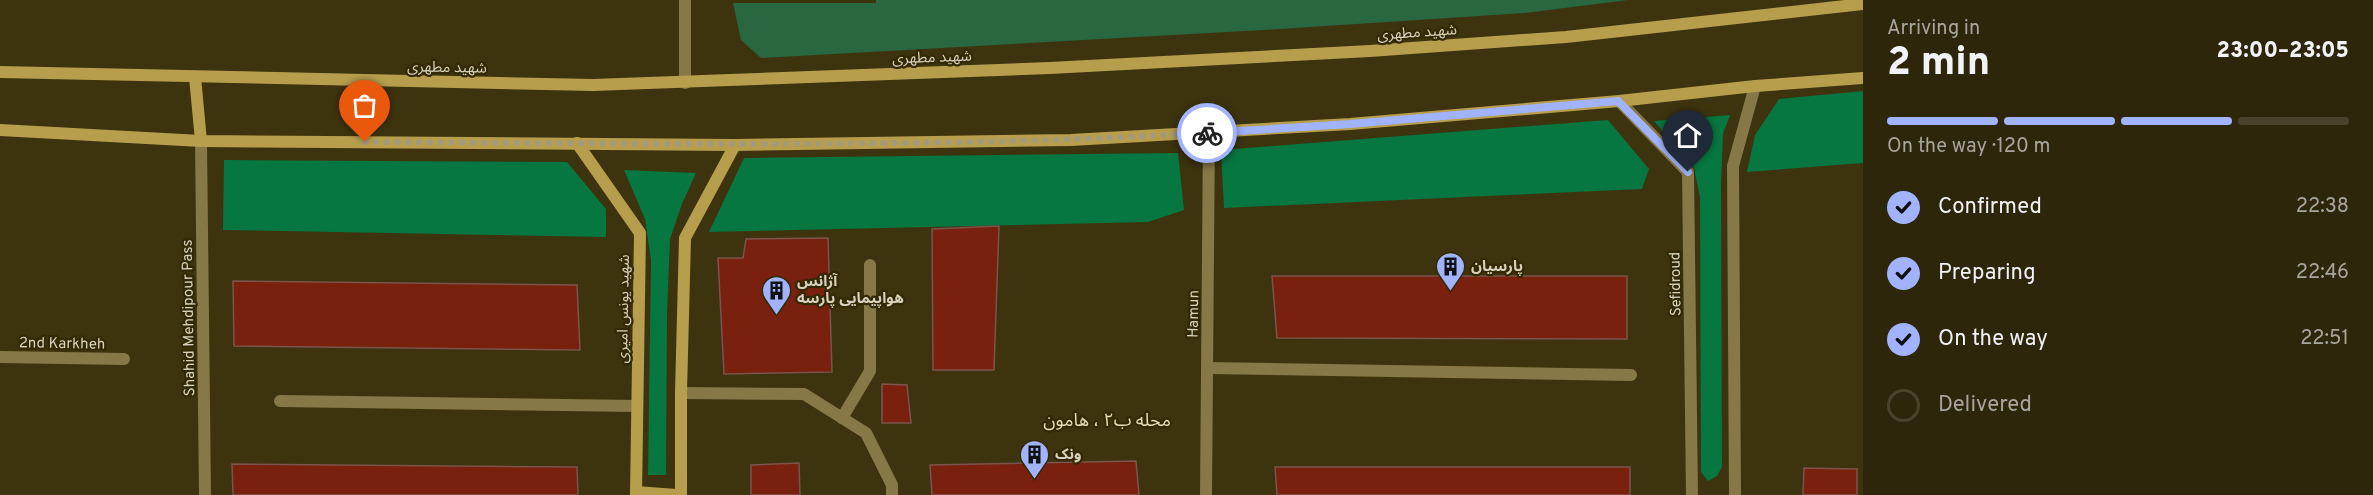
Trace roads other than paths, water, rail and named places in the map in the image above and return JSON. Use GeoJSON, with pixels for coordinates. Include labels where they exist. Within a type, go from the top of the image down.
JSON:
{"type":"FeatureCollection","features":[{"type":"Feature","properties":{"kind":"main road","name":"شهید مطهری"},"geometry":{"type":"LineString","coordinates":[[0,72],[593,85],[685,83],[1050,68],[1382,50],[1566,37],[1863,4]]}},
{"type":"Feature","properties":{"kind":"main road"},"geometry":{"type":"LineString","coordinates":[[195,77],[201,141]]}},
{"type":"Feature","properties":{"kind":"main road"},"geometry":{"type":"LineString","coordinates":[[0,130],[201,141],[735,145],[1071,140],[1350,124],[1863,78]]}},
{"type":"Feature","properties":{"kind":"main road","name":"شهید یونس امیری"},"geometry":{"type":"LineString","coordinates":[[577,143],[640,233],[636,494]]}},
{"type":"Feature","properties":{"kind":"main road"},"geometry":{"type":"LineString","coordinates":[[681,495],[685,238],[735,145]]}},
{"type":"Feature","properties":{"kind":"main road"},"geometry":{"type":"LineString","coordinates":[[636,494],[676,495]]}},
{"type":"Feature","properties":{"kind":"street"},"geometry":{"type":"LineString","coordinates":[[685,0],[685,83]]}},
{"type":"Feature","properties":{"kind":"street"},"geometry":{"type":"LineString","coordinates":[[1735,495],[1733,166],[1755,86]]}},
{"type":"Feature","properties":{"kind":"street","name":"Sefidroud"},"geometry":{"type":"LineString","coordinates":[[1618,101],[1688,172],[1692,495]]}},
{"type":"Feature","properties":{"kind":"street","name":"Hamun"},"geometry":{"type":"LineString","coordinates":[[1206,495],[1209,132]]}},
{"type":"Feature","properties":{"kind":"street","name":"Shahid Mehdipour Pass"},"geometry":{"type":"LineString","coordinates":[[201,141],[205,495]]}},
{"type":"Feature","properties":{"kind":"street"},"geometry":{"type":"LineString","coordinates":[[842,418],[870,371],[870,265]]}},
{"type":"Feature","properties":{"kind":"street","name":"2nd Karkheh"},"geometry":{"type":"LineString","coordinates":[[0,357],[124,359]]}},
{"type":"Feature","properties":{"kind":"street"},"geometry":{"type":"LineString","coordinates":[[1207,368],[1631,375]]}},
{"type":"Feature","properties":{"kind":"street"},"geometry":{"type":"LineString","coordinates":[[681,393],[804,394],[866,433],[891,485],[892,495]]}},
{"type":"Feature","properties":{"kind":"street"},"geometry":{"type":"LineString","coordinates":[[280,401],[637,406]]}},
{"type":"Feature","properties":{"kind":"place","name":"پارسیان"},"geometry":{"type":"Point","coordinates":[1450,292]}},
{"type":"Feature","properties":{"kind":"place","name":"آژانس هواپیمایی پارسه"},"geometry":{"type":"Point","coordinates":[776,316]}},
{"type":"Feature","properties":{"kind":"place","name":"ونک"},"geometry":{"type":"Point","coordinates":[1034,480]}},
{"type":"Feature","properties":{"kind":"district","name":"محله ب۲ ، هامون"},"geometry":{"type":"Point","coordinates":[1107,420]}}]}
